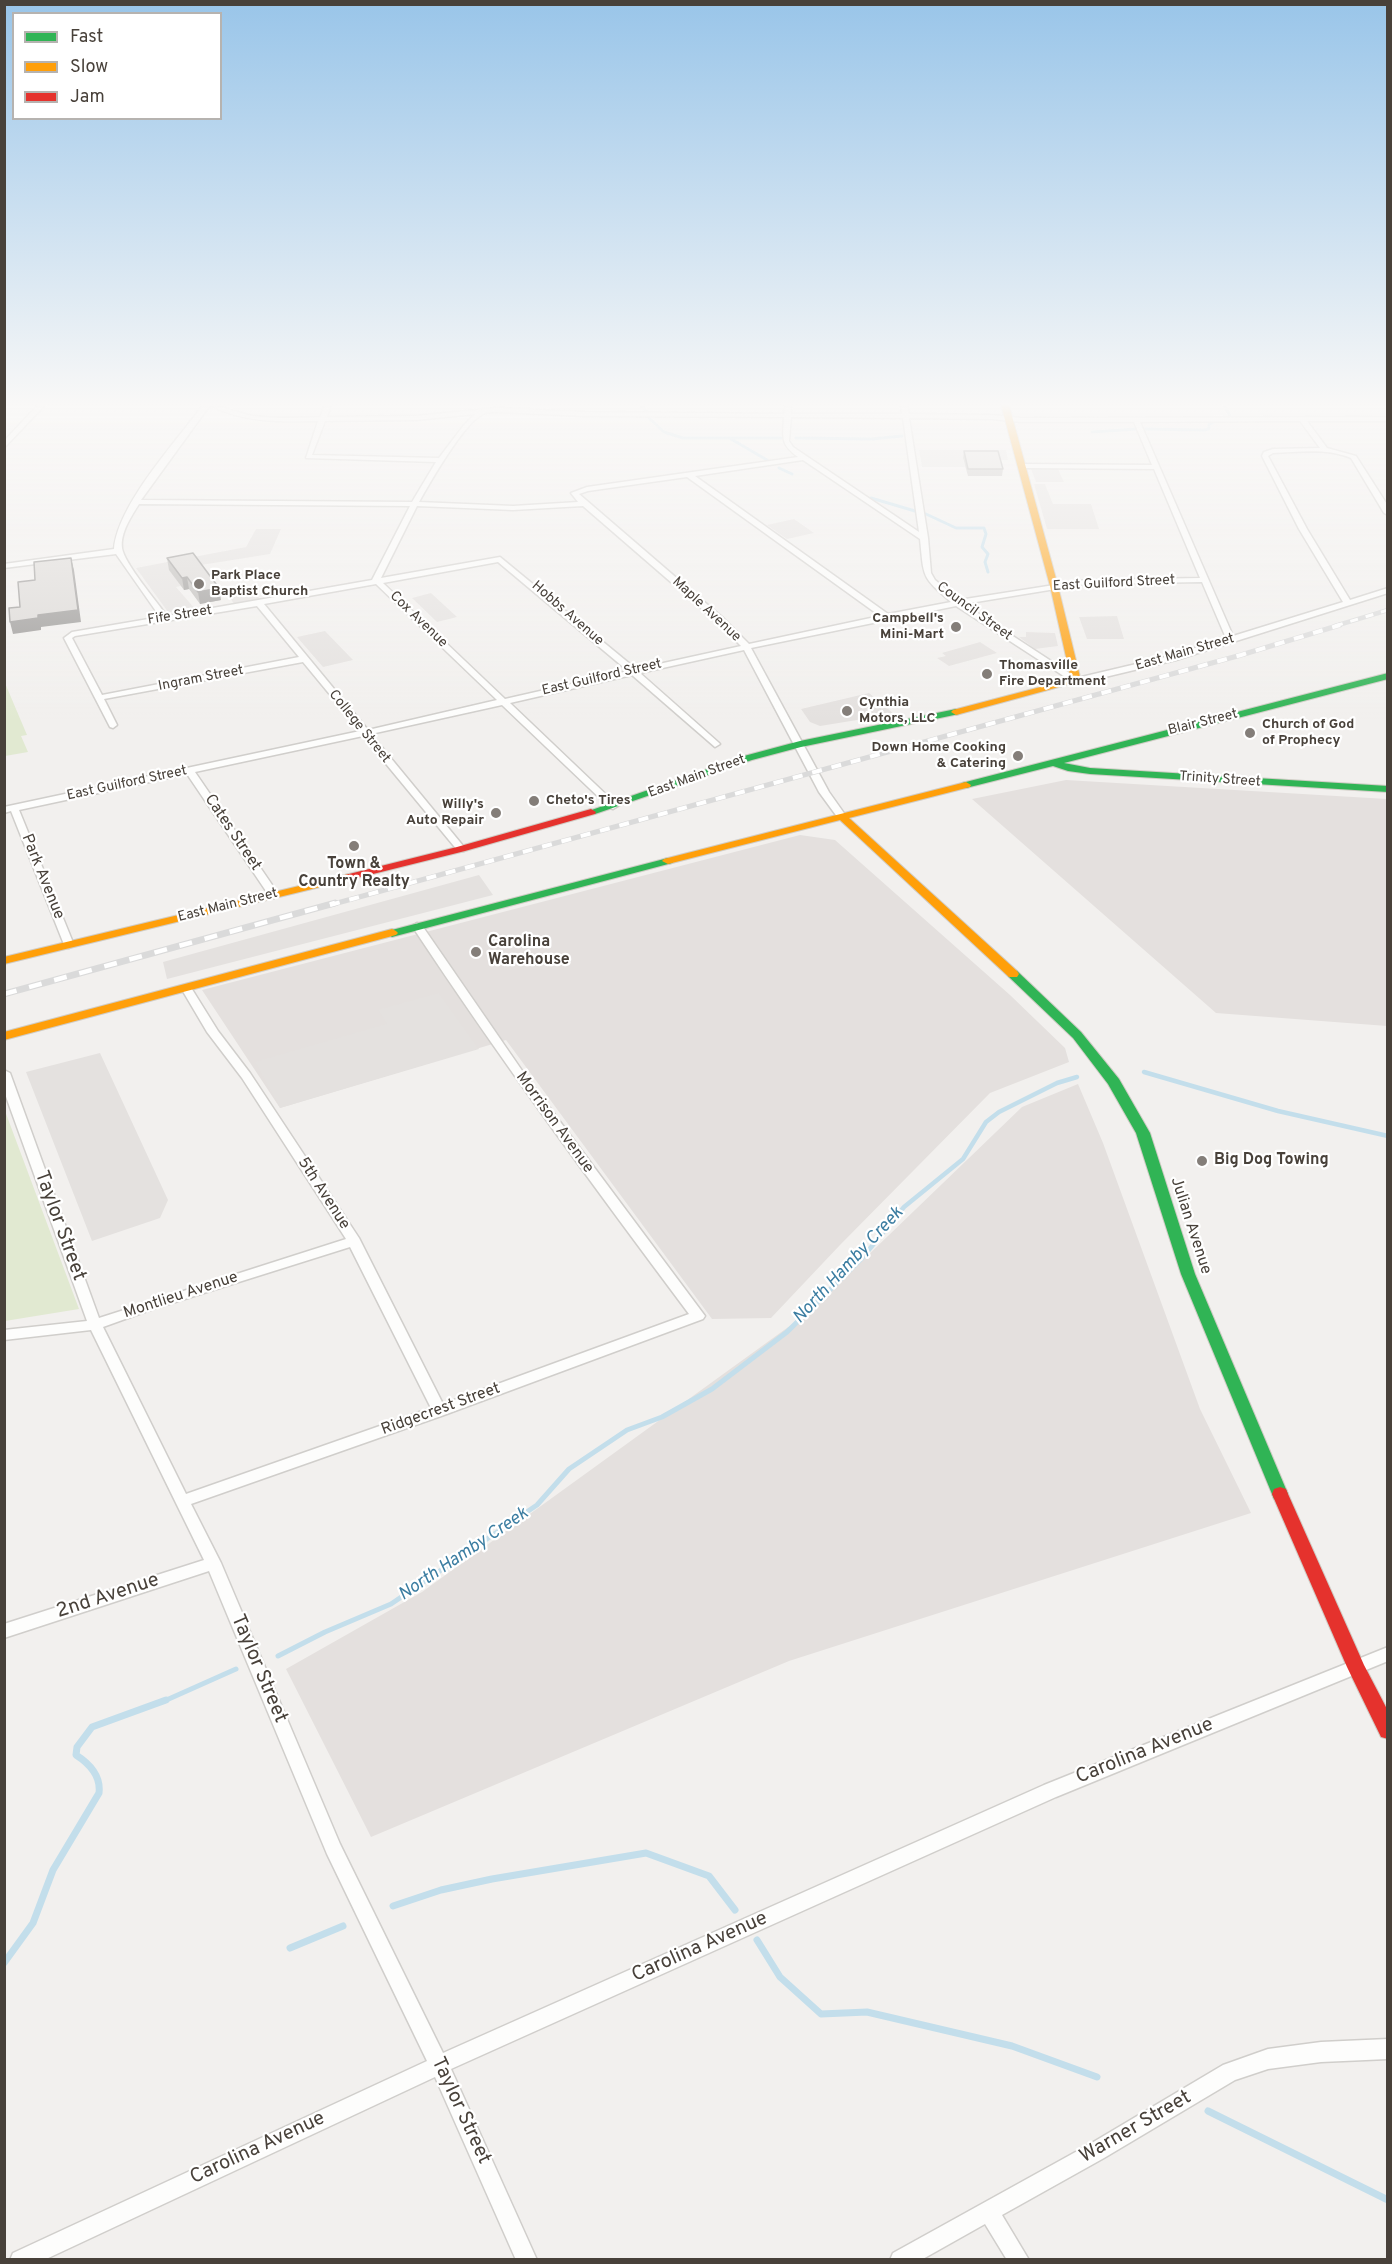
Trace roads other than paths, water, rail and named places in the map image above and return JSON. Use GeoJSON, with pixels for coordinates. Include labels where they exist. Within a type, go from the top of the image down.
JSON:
{"type":"FeatureCollection","features":[{"type":"Feature","properties":{"kind":"street"},"geometry":{"type":"LineString","coordinates":[[130,511],[118,536],[118,551],[165,618]]}},
{"type":"Feature","properties":{"kind":"street","name":"Cox Avenue"},"geometry":{"type":"LineString","coordinates":[[412,511],[376,580],[613,806]]}},
{"type":"Feature","properties":{"kind":"street","name":"Maple Avenue"},"geometry":{"type":"LineString","coordinates":[[593,511],[720,620],[746,646],[824,792],[841,816]]}},
{"type":"Feature","properties":{"kind":"street"},"geometry":{"type":"LineString","coordinates":[[739,511],[886,616]]}},
{"type":"Feature","properties":{"kind":"street"},"geometry":{"type":"LineString","coordinates":[[883,511],[924,538]]}},
{"type":"Feature","properties":{"kind":"street","name":"Council Street"},"geometry":{"type":"LineString","coordinates":[[920,511],[927,573],[932,581],[957,603],[1077,681]]}},
{"type":"Feature","properties":{"kind":"street"},"geometry":{"type":"LineString","coordinates":[[1035,511],[1077,681]]}},
{"type":"Feature","properties":{"kind":"street"},"geometry":{"type":"LineString","coordinates":[[1175,511],[1231,640]]}},
{"type":"Feature","properties":{"kind":"street"},"geometry":{"type":"LineString","coordinates":[[1293,511],[1348,603]]}},
{"type":"Feature","properties":{"kind":"street"},"geometry":{"type":"LineString","coordinates":[[4,566],[118,551]]}},
{"type":"Feature","properties":{"kind":"street","name":"Fife Street"},"geometry":{"type":"LineString","coordinates":[[98,698],[68,638],[72,634],[500,559]]}},
{"type":"Feature","properties":{"kind":"street","name":"Hobbs Avenue"},"geometry":{"type":"LineString","coordinates":[[500,559],[633,671],[715,744]]}},
{"type":"Feature","properties":{"kind":"street","name":"East Guilford Street"},"geometry":{"type":"LineString","coordinates":[[9,809],[364,733],[886,616],[1086,582],[1204,580]]}},
{"type":"Feature","properties":{"kind":"street","name":"East Main Street"},"geometry":{"type":"LineString","coordinates":[[4,961],[460,849],[613,806],[748,758],[800,744],[939,717],[1173,658],[1388,590]]}},
{"type":"Feature","properties":{"kind":"street","name":"College Street"},"geometry":{"type":"LineString","coordinates":[[259,603],[460,849]]}},
{"type":"Feature","properties":{"kind":"street","name":"Ingram Street"},"geometry":{"type":"LineString","coordinates":[[98,698],[304,659]]}},
{"type":"Feature","properties":{"kind":"street","name":"Blair Street"},"geometry":{"type":"LineString","coordinates":[[1054,763],[1388,675]]}},
{"type":"Feature","properties":{"kind":"street"},"geometry":{"type":"LineString","coordinates":[[98,698],[114,725]]}},
{"type":"Feature","properties":{"kind":"street"},"geometry":{"type":"LineString","coordinates":[[4,1036],[417,926],[1054,763]]}},
{"type":"Feature","properties":{"kind":"street","name":"Trinity Street"},"geometry":{"type":"LineString","coordinates":[[1054,763],[1068,768],[1090,771],[1388,789]]}},
{"type":"Feature","properties":{"kind":"street","name":"Cates Street"},"geometry":{"type":"LineString","coordinates":[[190,771],[274,895]]}},
{"type":"Feature","properties":{"kind":"street","name":"Park Avenue"},"geometry":{"type":"LineString","coordinates":[[9,809],[69,945]]}},
{"type":"Feature","properties":{"kind":"street","name":"Julian Avenue"},"geometry":{"type":"LineString","coordinates":[[841,816],[1038,996],[1077,1035],[1114,1082],[1143,1133],[1188,1274],[1248,1422],[1356,1667],[1388,1731]]}},
{"type":"Feature","properties":{"kind":"street","name":"Morrison Avenue"},"geometry":{"type":"LineString","coordinates":[[417,926],[474,1013],[556,1127],[698,1316]]}},
{"type":"Feature","properties":{"kind":"street","name":"5th Avenue"},"geometry":{"type":"LineString","coordinates":[[186,988],[213,1032],[246,1076],[354,1241],[439,1411]]}},
{"type":"Feature","properties":{"kind":"street","name":"Taylor Street"},"geometry":{"type":"LineString","coordinates":[[4,1073],[95,1325],[213,1563],[333,1848],[439,2065],[527,2259]]}},
{"type":"Feature","properties":{"kind":"street","name":"Montlieu Avenue"},"geometry":{"type":"LineString","coordinates":[[4,1335],[95,1325],[354,1241]]}},
{"type":"Feature","properties":{"kind":"street","name":"Ridgecrest Street"},"geometry":{"type":"LineString","coordinates":[[184,1501],[698,1316]]}},
{"type":"Feature","properties":{"kind":"street","name":"2nd Avenue"},"geometry":{"type":"LineString","coordinates":[[4,1631],[213,1563]]}},
{"type":"Feature","properties":{"kind":"street","name":"Carolina Avenue"},"geometry":{"type":"LineString","coordinates":[[20,2259],[439,2065],[1050,1791],[1388,1653]]}},
{"type":"Feature","properties":{"kind":"street","name":"Warner Street"},"geometry":{"type":"LineString","coordinates":[[900,2259],[1097,2151],[1230,2072],[1268,2058],[1321,2052],[1388,2049]]}},
{"type":"Feature","properties":{"kind":"street"},"geometry":{"type":"LineString","coordinates":[[988,2211],[1019,2259]]}},
{"type":"Feature","properties":{"kind":"waterway"},"geometry":{"type":"LineString","coordinates":[[926,514],[956,528],[984,528],[986,534],[982,547],[988,554],[985,562],[988,572]]}},
{"type":"Feature","properties":{"kind":"waterway"},"geometry":{"type":"LineString","coordinates":[[4,710],[4,734]]}},
{"type":"Feature","properties":{"kind":"waterway","name":"North Hamby Creek"},"geometry":{"type":"LineString","coordinates":[[1144,1072],[1278,1111],[1388,1136]]}},
{"type":"Feature","properties":{"kind":"waterway","name":"North Hamby Creek"},"geometry":{"type":"LineString","coordinates":[[863,1257],[904,1207],[963,1159],[986,1122],[999,1112],[1057,1083],[1077,1077]]}},
{"type":"Feature","properties":{"kind":"waterway","name":"North Hamby Creek"},"geometry":{"type":"LineString","coordinates":[[278,1656],[325,1632],[391,1604],[537,1505],[569,1469],[627,1430],[662,1417],[712,1389],[787,1332],[863,1257]]}},
{"type":"Feature","properties":{"kind":"waterway","name":"North Hamby Creek"},"geometry":{"type":"LineString","coordinates":[[162,1702],[236,1669]]}},
{"type":"Feature","properties":{"kind":"waterway","name":"North Hamby Creek"},"geometry":{"type":"LineString","coordinates":[[4,1963],[33,1923],[53,1870],[99,1793],[96,1776],[90,1766],[76,1755],[77,1747],[92,1727],[166,1700]]}},
{"type":"Feature","properties":{"kind":"waterway"},"geometry":{"type":"LineString","coordinates":[[393,1906],[441,1890],[492,1879],[646,1853],[709,1876],[735,1910]]}},
{"type":"Feature","properties":{"kind":"waterway"},"geometry":{"type":"LineString","coordinates":[[290,1948],[343,1926]]}},
{"type":"Feature","properties":{"kind":"waterway"},"geometry":{"type":"LineString","coordinates":[[757,1940],[780,1977],[821,2014],[867,2012],[1012,2046],[1097,2077]]}},
{"type":"Feature","properties":{"kind":"waterway"},"geometry":{"type":"LineString","coordinates":[[1208,2111],[1388,2200]]}},
{"type":"Feature","properties":{"kind":"railway"},"geometry":{"type":"LineString","coordinates":[[1335,626],[1388,610]]}},
{"type":"Feature","properties":{"kind":"railway"},"geometry":{"type":"LineString","coordinates":[[330,905],[1241,655],[1340,625]]}},
{"type":"Feature","properties":{"kind":"railway"},"geometry":{"type":"LineString","coordinates":[[4,994],[335,903]]}},
{"type":"Feature","properties":{"kind":"place","name":"Park Place Baptist Church"},"geometry":{"type":"Point","coordinates":[199,584]}},
{"type":"Feature","properties":{"kind":"place","name":"Campbell's Mini-Mart"},"geometry":{"type":"Point","coordinates":[956,627]}},
{"type":"Feature","properties":{"kind":"place","name":"Thomasville Fire Department"},"geometry":{"type":"Point","coordinates":[987,674]}},
{"type":"Feature","properties":{"kind":"place","name":"Cynthia Motors, LLC"},"geometry":{"type":"Point","coordinates":[847,711]}},
{"type":"Feature","properties":{"kind":"place","name":"Church of God of Prophecy"},"geometry":{"type":"Point","coordinates":[1250,733]}},
{"type":"Feature","properties":{"kind":"place","name":"Down Home Cooking & Catering"},"geometry":{"type":"Point","coordinates":[1018,756]}},
{"type":"Feature","properties":{"kind":"place","name":"Cheto's Tires"},"geometry":{"type":"Point","coordinates":[534,801]}},
{"type":"Feature","properties":{"kind":"place","name":"Willy's Auto Repair"},"geometry":{"type":"Point","coordinates":[496,813]}},
{"type":"Feature","properties":{"kind":"place","name":"Town & Country Realty"},"geometry":{"type":"Point","coordinates":[354,846]}},
{"type":"Feature","properties":{"kind":"place","name":"Carolina Warehouse"},"geometry":{"type":"Point","coordinates":[476,952]}},
{"type":"Feature","properties":{"kind":"place","name":"Big Dog Towing"},"geometry":{"type":"Point","coordinates":[1202,1161]}}]}
